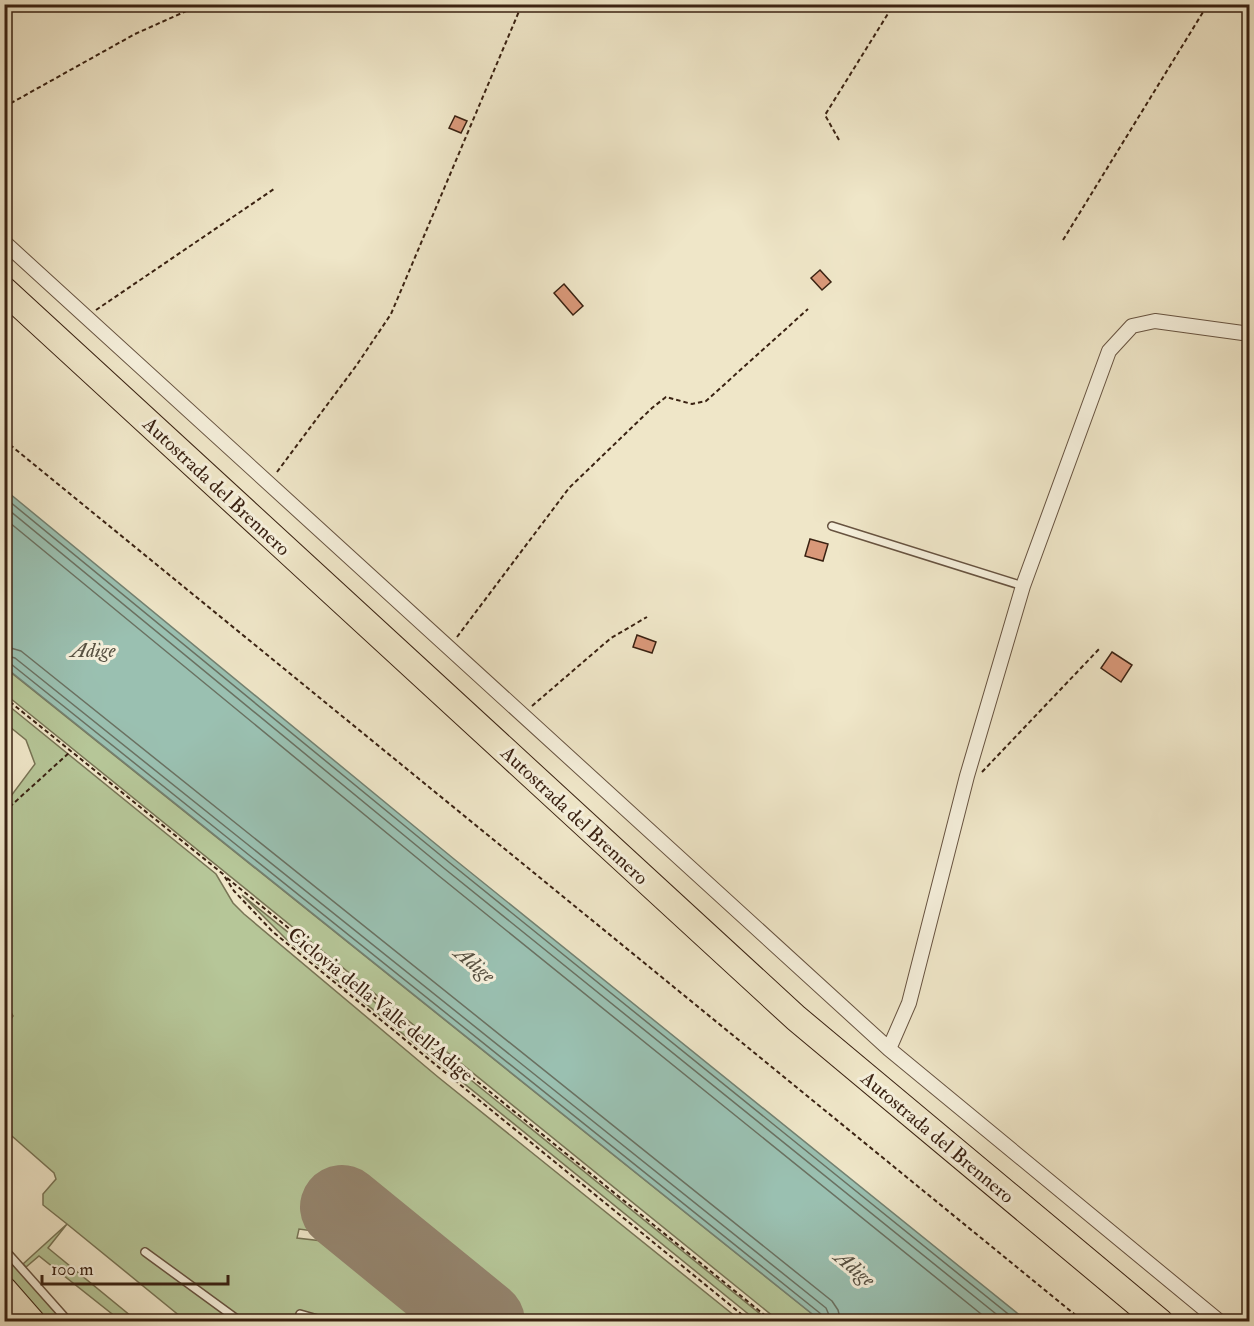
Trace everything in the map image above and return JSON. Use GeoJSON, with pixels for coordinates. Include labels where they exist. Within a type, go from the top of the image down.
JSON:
{"type":"FeatureCollection","features":[{"type":"Feature","properties":{"kind":"highway","name":"Autostrada del Brennero"},"geometry":{"type":"LineString","coordinates":[[4,290],[796,1018],[1160,1322]]}},
{"type":"Feature","properties":{"kind":"highway","name":"Autostrada del Brennero"},"geometry":{"type":"LineString","coordinates":[[4,312],[787,1032],[1133,1322]]}},
{"type":"Feature","properties":{"kind":"highway"},"geometry":{"type":"LineString","coordinates":[[4,1290],[32,1322]]}},
{"type":"Feature","properties":{"kind":"highway"},"geometry":{"type":"LineString","coordinates":[[4,1313],[12,1322]]}},
{"type":"Feature","properties":{"kind":"street"},"geometry":{"type":"LineString","coordinates":[[4,242],[521,716],[889,1048],[1220,1322]]}},
{"type":"Feature","properties":{"kind":"street"},"geometry":{"type":"LineString","coordinates":[[889,1048],[909,1003],[963,791],[1023,586],[1109,351],[1132,326],[1155,321],[1250,334]]}},
{"type":"Feature","properties":{"kind":"lane"},"geometry":{"type":"LineString","coordinates":[[832,526],[1023,586]]}},
{"type":"Feature","properties":{"kind":"lane"},"geometry":{"type":"LineString","coordinates":[[4,1249],[69,1322]]}},
{"type":"Feature","properties":{"kind":"lane"},"geometry":{"type":"LineString","coordinates":[[145,1252],[241,1322]]}},
{"type":"Feature","properties":{"kind":"lane"},"geometry":{"type":"LineString","coordinates":[[300,1314],[328,1322]]}},
{"type":"Feature","properties":{"kind":"path"},"geometry":{"type":"LineString","coordinates":[[4,107],[135,34],[202,4]]}},
{"type":"Feature","properties":{"kind":"path"},"geometry":{"type":"LineString","coordinates":[[268,484],[356,366],[391,314],[520,9],[513,4]]}},
{"type":"Feature","properties":{"kind":"path"},"geometry":{"type":"LineString","coordinates":[[839,140],[825,115],[894,4]]}},
{"type":"Feature","properties":{"kind":"path"},"geometry":{"type":"LineString","coordinates":[[1063,240],[1209,4]]}},
{"type":"Feature","properties":{"kind":"path"},"geometry":{"type":"LineString","coordinates":[[86,317],[273,189]]}},
{"type":"Feature","properties":{"kind":"path"},"geometry":{"type":"LineString","coordinates":[[447,648],[569,488],[652,408],[666,397],[692,404],[706,401],[808,309]]}},
{"type":"Feature","properties":{"kind":"path"},"geometry":{"type":"LineString","coordinates":[[4,440],[1084,1322]]}},
{"type":"Feature","properties":{"kind":"path"},"geometry":{"type":"LineString","coordinates":[[521,716],[611,638],[647,617]]}},
{"type":"Feature","properties":{"kind":"path"},"geometry":{"type":"LineString","coordinates":[[963,791],[1100,648]]}},
{"type":"Feature","properties":{"kind":"path","name":"Ciclovia della Valle dell'Adige"},"geometry":{"type":"LineString","coordinates":[[4,697],[223,874],[234,891],[273,932],[750,1322]]}},
{"type":"Feature","properties":{"kind":"path"},"geometry":{"type":"LineString","coordinates":[[4,812],[71,751]]}},
{"type":"Feature","properties":{"kind":"path"},"geometry":{"type":"LineString","coordinates":[[223,874],[773,1322]]}},
{"type":"Feature","properties":{"kind":"shaded area"},"geometry":{"type":"Polygon","coordinates":[[[4,667],[821,1321],[779,1321],[5,694],[4,667]]]}},
{"type":"Feature","properties":{"kind":"shaded area"},"geometry":{"type":"Polygon","coordinates":[[[4,702],[216,874],[233,903],[244,914],[438,1077],[741,1321],[530,1321],[361,1184],[321,1232],[299,1229],[297,1238],[340,1243],[437,1321],[186,1321],[43,1205],[43,1194],[56,1179],[54,1173],[5,1130],[5,1028],[13,1016],[4,1000],[5,804],[35,764],[26,740],[5,723],[4,702]]]}},
{"type":"Feature","properties":{"kind":"shaded area"},"geometry":{"type":"Polygon","coordinates":[[[242,895],[769,1321],[757,1321],[286,939],[242,895]]]}},
{"type":"Feature","properties":{"kind":"shaded area"},"geometry":{"type":"Polygon","coordinates":[[[67,1224],[48,1248],[137,1321],[121,1321],[39,1256],[26,1267],[23,1264],[67,1224]]]}},
{"type":"Feature","properties":{"kind":"shaded area"},"geometry":{"type":"Polygon","coordinates":[[[4,1253],[65,1321],[47,1321],[5,1278],[4,1253]]]}},
{"type":"Feature","properties":{"kind":"water","name":"Adige"},"geometry":{"type":"Polygon","coordinates":[[[4,489],[454,859],[1027,1321],[821,1321],[5,667],[4,489]]]}},
{"type":"Feature","properties":{"kind":"building"},"geometry":{"type":"Polygon","coordinates":[[[455,116],[467,121],[461,133],[449,128],[455,116]]]}},
{"type":"Feature","properties":{"kind":"building"},"geometry":{"type":"Polygon","coordinates":[[[820,270],[831,282],[822,290],[811,278],[820,270]]]}},
{"type":"Feature","properties":{"kind":"building"},"geometry":{"type":"Polygon","coordinates":[[[564,284],[583,306],[573,315],[554,293],[564,284]]]}},
{"type":"Feature","properties":{"kind":"building"},"geometry":{"type":"Polygon","coordinates":[[[810,539],[828,544],[823,561],[805,556],[810,539]]]}},
{"type":"Feature","properties":{"kind":"building"},"geometry":{"type":"Polygon","coordinates":[[[637,635],[656,642],[652,653],[633,647],[637,635]]]}},
{"type":"Feature","properties":{"kind":"building"},"geometry":{"type":"Polygon","coordinates":[[[1112,652],[1132,665],[1121,682],[1101,668],[1112,652]]]}},
{"type":"Feature","properties":{"kind":"runway"},"geometry":{"type":"LineString","coordinates":[[342,1207],[483,1322]]}}]}
